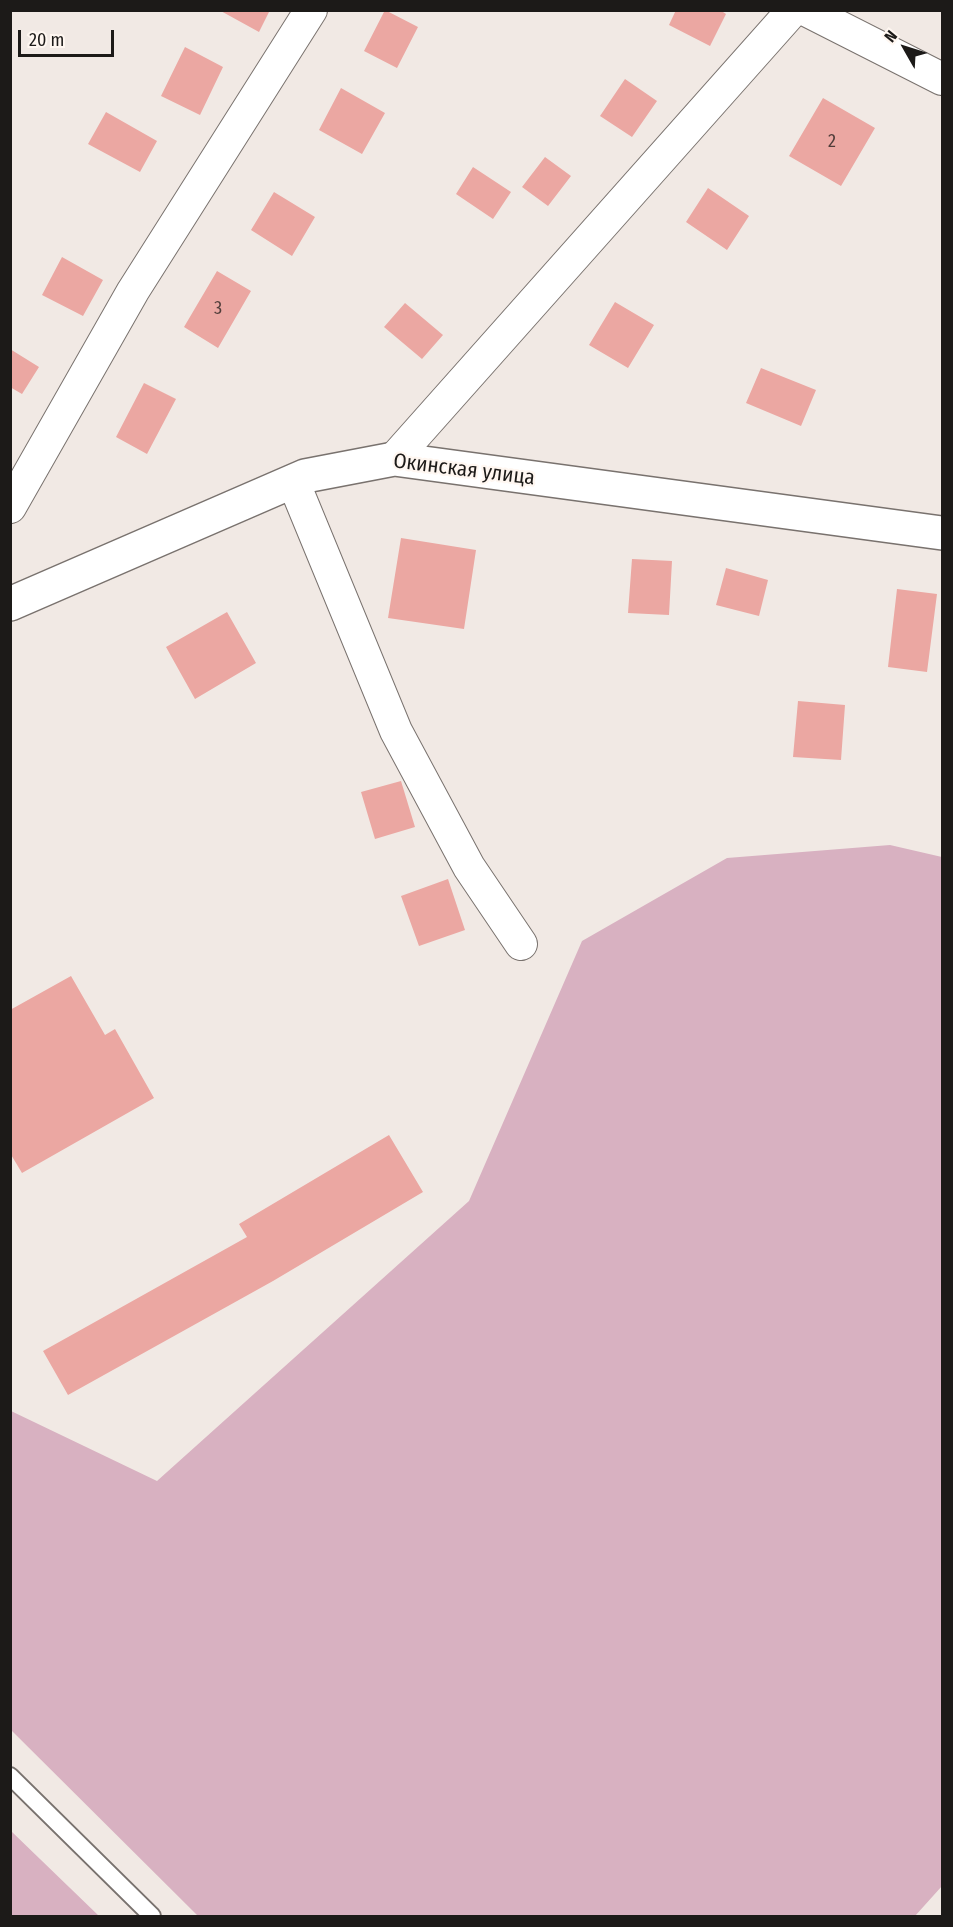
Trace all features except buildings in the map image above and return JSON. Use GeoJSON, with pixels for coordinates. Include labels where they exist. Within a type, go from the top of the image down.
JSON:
{"type":"FeatureCollection","features":[{"type":"Feature","properties":{"kind":"street"},"geometry":{"type":"LineString","coordinates":[[10,507],[134,291],[311,10]]}},
{"type":"Feature","properties":{"kind":"street"},"geometry":{"type":"LineString","coordinates":[[394,459],[793,10]]}},
{"type":"Feature","properties":{"kind":"street"},"geometry":{"type":"LineString","coordinates":[[806,10],[942,79]]}},
{"type":"Feature","properties":{"kind":"street","name":"Окинская улица"},"geometry":{"type":"LineString","coordinates":[[10,604],[305,476],[394,459],[942,533]]}},
{"type":"Feature","properties":{"kind":"street"},"geometry":{"type":"LineString","coordinates":[[293,481],[396,731],[469,867],[521,944]]}},
{"type":"Feature","properties":{"kind":"lane"},"geometry":{"type":"LineString","coordinates":[[10,1776],[152,1917]]}},
{"type":"Feature","properties":{"kind":"shaded area"},"geometry":{"type":"Polygon","coordinates":[[[890,845],[942,857],[942,1886],[915,1916],[198,1916],[11,1730],[11,1411],[157,1481],[469,1201],[582,941],[727,858],[890,845]]]}},
{"type":"Feature","properties":{"kind":"shaded area"},"geometry":{"type":"Polygon","coordinates":[[[11,1831],[99,1916],[11,1916],[11,1831]]]}}]}
